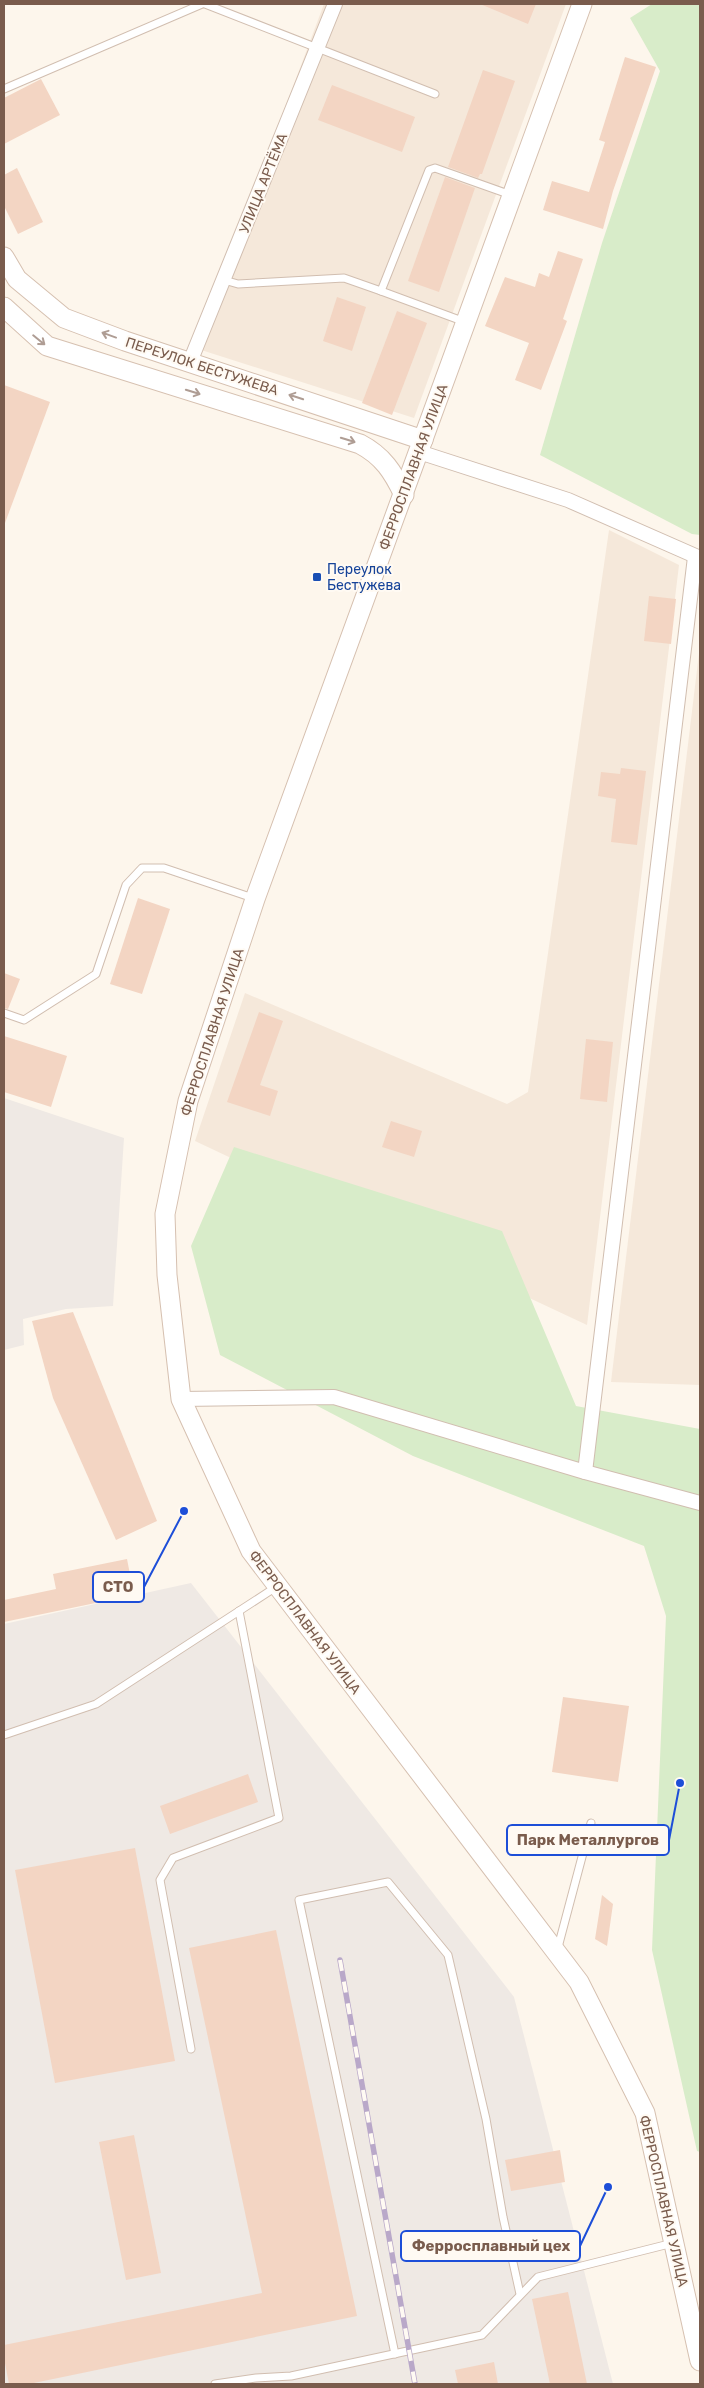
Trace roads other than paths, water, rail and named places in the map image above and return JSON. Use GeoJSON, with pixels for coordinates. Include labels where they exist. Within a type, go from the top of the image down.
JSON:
{"type":"FeatureCollection","features":[{"type":"Feature","properties":{"kind":"main road","name":"ФЕРРОСПЛАВНАЯ УЛИЦА"},"geometry":{"type":"LineString","coordinates":[[582,4],[255,899],[188,1101],[165,1214],[167,1275],[181,1399],[251,1551],[579,1982],[645,2113],[674,2243],[696,2316],[700,2361]]}},
{"type":"Feature","properties":{"kind":"main road","name":"ПЕРЕУЛОК БЕСТУЖЕВА"},"geometry":{"type":"LineString","coordinates":[[4,257],[17,279],[64,318],[421,446]]}},
{"type":"Feature","properties":{"kind":"main road","name":"ПЕРЕУЛОК БЕСТУЖЕВА"},"geometry":{"type":"LineString","coordinates":[[4,307],[47,346],[360,444],[375,452],[387,463],[404,495]]}},
{"type":"Feature","properties":{"kind":"street","name":"УЛИЦА АРТЁМА"},"geometry":{"type":"LineString","coordinates":[[190,362],[334,4]]}},
{"type":"Feature","properties":{"kind":"street"},"geometry":{"type":"LineString","coordinates":[[421,446],[568,500],[698,557],[585,1472]]}},
{"type":"Feature","properties":{"kind":"street"},"geometry":{"type":"LineString","coordinates":[[181,1399],[334,1398],[700,1504]]}},
{"type":"Feature","properties":{"kind":"lane"},"geometry":{"type":"LineString","coordinates":[[4,89],[204,4],[435,94]]}},
{"type":"Feature","properties":{"kind":"lane"},"geometry":{"type":"LineString","coordinates":[[381,291],[428,170],[435,168],[512,195]]}},
{"type":"Feature","properties":{"kind":"lane"},"geometry":{"type":"LineString","coordinates":[[224,280],[238,284],[344,278],[466,322]]}},
{"type":"Feature","properties":{"kind":"lane"},"geometry":{"type":"LineString","coordinates":[[4,1013],[24,1020],[96,974],[126,885],[142,868],[164,868],[255,899]]}},
{"type":"Feature","properties":{"kind":"lane"},"geometry":{"type":"LineString","coordinates":[[4,1735],[96,1704],[277,1586]]}},
{"type":"Feature","properties":{"kind":"lane"},"geometry":{"type":"LineString","coordinates":[[192,2049],[160,1880],[173,1858],[279,1818],[239,1611]]}},
{"type":"Feature","properties":{"kind":"lane"},"geometry":{"type":"LineString","coordinates":[[557,1953],[591,1823]]}},
{"type":"Feature","properties":{"kind":"lane"},"geometry":{"type":"LineString","coordinates":[[395,2354],[299,1900],[388,1882],[448,1955],[486,2119],[503,2217],[520,2294]]}},
{"type":"Feature","properties":{"kind":"lane"},"geometry":{"type":"LineString","coordinates":[[215,2384],[256,2378],[291,2376],[482,2335],[538,2277],[674,2243]]}},
{"type":"Feature","properties":{"kind":"railway"},"geometry":{"type":"LineString","coordinates":[[340,1960],[415,2384]]}},
{"type":"Feature","properties":{"kind":"place","name":"Переулок Бестужева"},"geometry":{"type":"Point","coordinates":[317,577]}},
{"type":"Feature","properties":{"kind":"place","name":"СТО"},"geometry":{"type":"Point","coordinates":[184,1511]}},
{"type":"Feature","properties":{"kind":"place","name":"Парк Металлургов"},"geometry":{"type":"Point","coordinates":[680,1783]}},
{"type":"Feature","properties":{"kind":"place","name":"Ферросплавный цех"},"geometry":{"type":"Point","coordinates":[608,2187]}}]}
